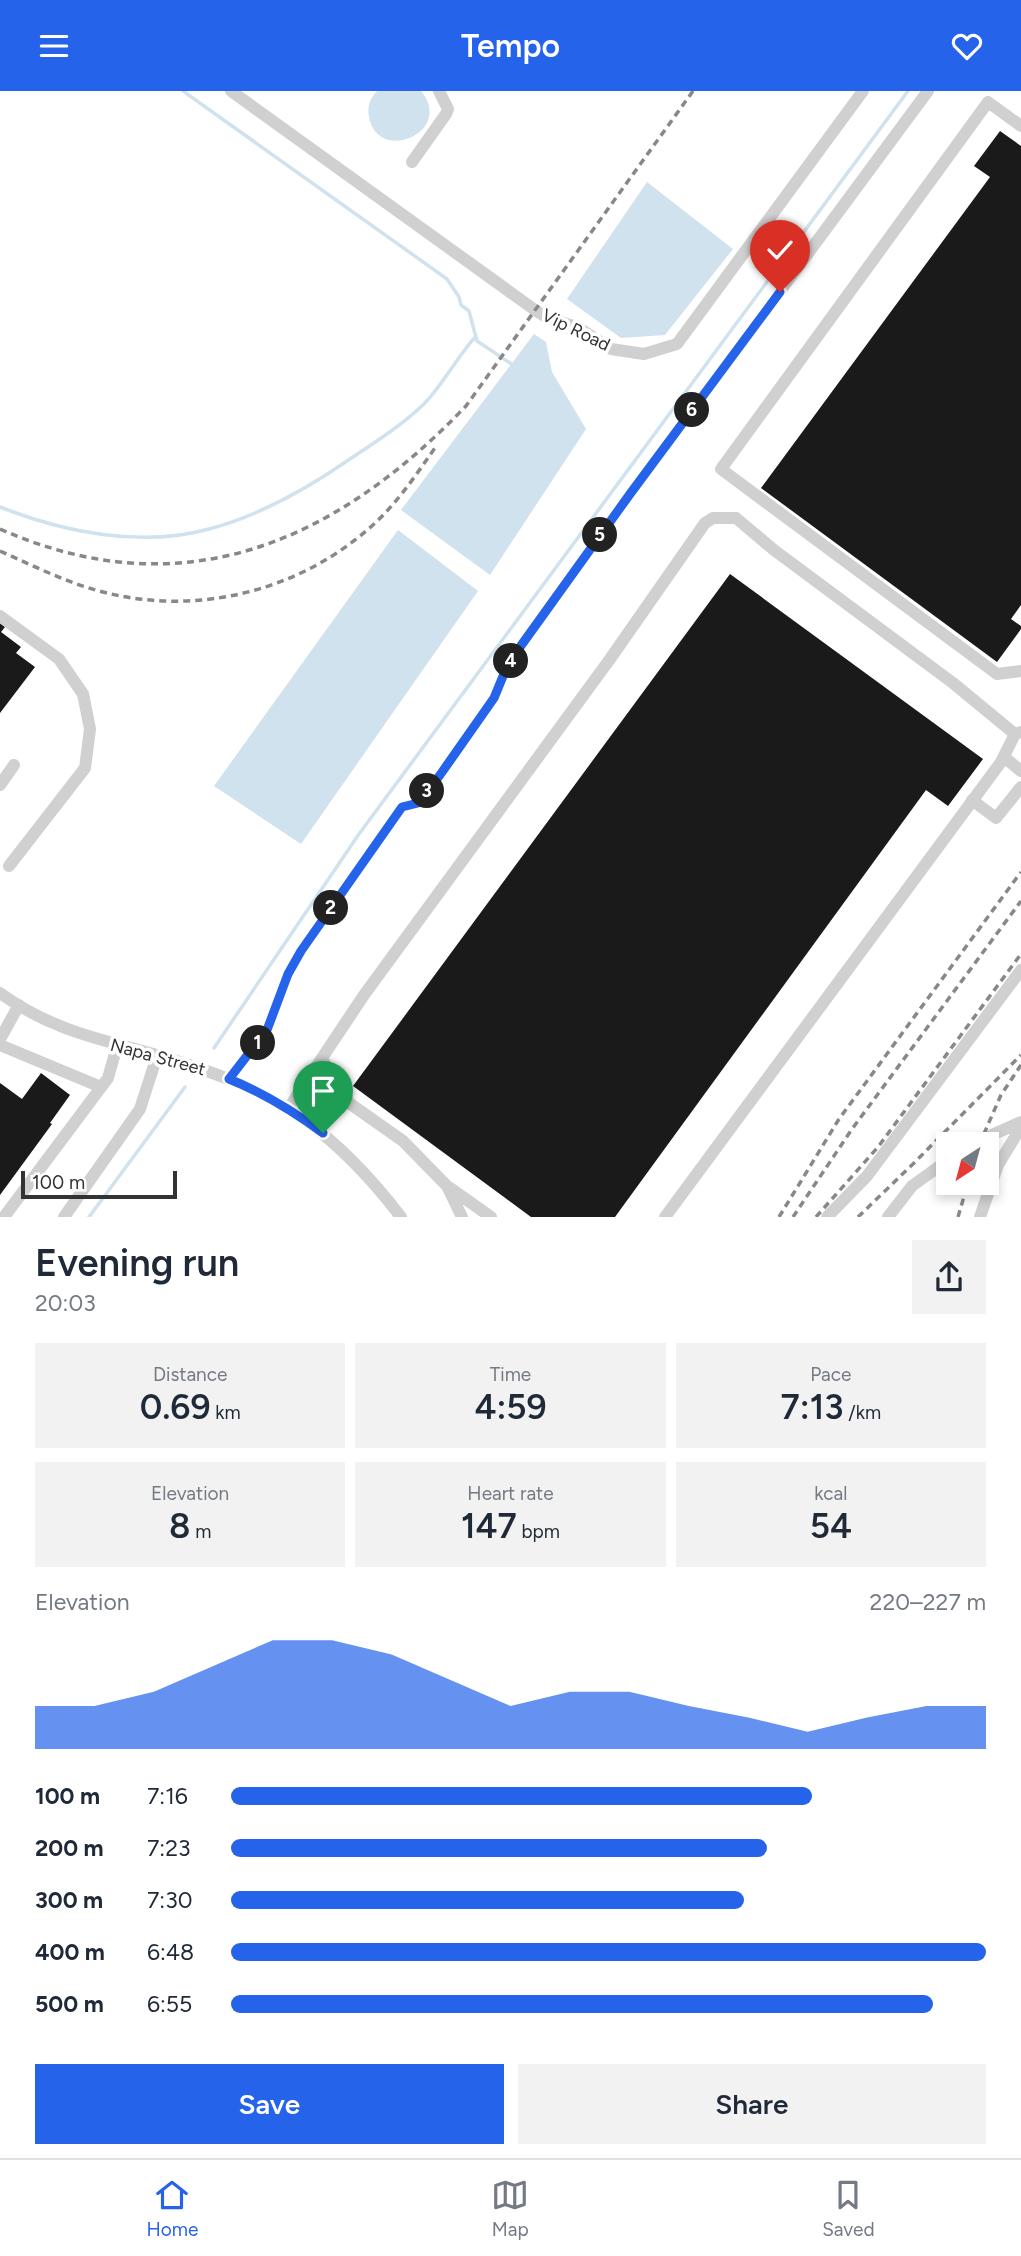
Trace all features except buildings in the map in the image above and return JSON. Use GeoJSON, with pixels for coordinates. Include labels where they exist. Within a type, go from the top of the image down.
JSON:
{"type":"FeatureCollection","features":[{"type":"Feature","properties":{"kind":"street","name":"Vip Road"},"geometry":{"type":"LineString","coordinates":[[231,91],[535,310],[546,317],[579,328],[611,349],[644,354],[677,344],[863,91]]}},
{"type":"Feature","properties":{"kind":"street"},"geometry":{"type":"LineString","coordinates":[[412,162],[448,109],[439,91]]}},
{"type":"Feature","properties":{"kind":"street"},"geometry":{"type":"LineString","coordinates":[[225,1077],[267,1030],[288,974],[301,951],[402,807],[418,803],[440,775],[494,698],[515,654],[928,91]]}},
{"type":"Feature","properties":{"kind":"street"},"geometry":{"type":"LineString","coordinates":[[1021,125],[988,101],[721,469],[997,674],[1021,671]]}},
{"type":"Feature","properties":{"kind":"street"},"geometry":{"type":"LineString","coordinates":[[288,1108],[364,995],[610,659],[705,523],[713,518],[736,518],[774,550],[1018,733],[1004,757],[665,1216]]}},
{"type":"Feature","properties":{"kind":"street"},"geometry":{"type":"LineString","coordinates":[[0,616],[59,660],[83,694],[90,729],[85,768],[9,866]]}},
{"type":"Feature","properties":{"kind":"street"},"geometry":{"type":"LineString","coordinates":[[1004,757],[1021,771]]}},
{"type":"Feature","properties":{"kind":"street"},"geometry":{"type":"LineString","coordinates":[[0,786],[14,765]]}},
{"type":"Feature","properties":{"kind":"street"},"geometry":{"type":"LineString","coordinates":[[972,800],[996,818],[1021,787]]}},
{"type":"Feature","properties":{"kind":"street"},"geometry":{"type":"LineString","coordinates":[[827,1216],[867,1175],[1021,970]]}},
{"type":"Feature","properties":{"kind":"street","name":"Napa Street"},"geometry":{"type":"LineString","coordinates":[[0,993],[54,1025],[117,1046],[180,1062],[258,1091],[323,1133],[380,1189],[401,1216]]}},
{"type":"Feature","properties":{"kind":"street"},"geometry":{"type":"LineString","coordinates":[[0,1039],[19,1005]]}},
{"type":"Feature","properties":{"kind":"street"},"geometry":{"type":"LineString","coordinates":[[0,1045],[101,1087]]}},
{"type":"Feature","properties":{"kind":"street"},"geometry":{"type":"LineString","coordinates":[[4,1216],[108,1078],[117,1046]]}},
{"type":"Feature","properties":{"kind":"street"},"geometry":{"type":"LineString","coordinates":[[64,1216],[140,1109],[157,1056]]}},
{"type":"Feature","properties":{"kind":"street"},"geometry":{"type":"LineString","coordinates":[[321,1059],[349,1103],[403,1141],[447,1186],[491,1216]]}},
{"type":"Feature","properties":{"kind":"street"},"geometry":{"type":"LineString","coordinates":[[999,1133],[1021,1125]]}},
{"type":"Feature","properties":{"kind":"street"},"geometry":{"type":"LineString","coordinates":[[980,1216],[999,1165],[1021,1125]]}},
{"type":"Feature","properties":{"kind":"street"},"geometry":{"type":"LineString","coordinates":[[888,1216],[912,1187],[936,1169]]}},
{"type":"Feature","properties":{"kind":"street"},"geometry":{"type":"LineString","coordinates":[[447,1186],[463,1216]]}},
{"type":"Feature","properties":{"kind":"water"},"geometry":{"type":"Polygon","coordinates":[[[377,91],[421,91],[429,106],[428,119],[422,130],[398,141],[386,139],[375,131],[368,110],[377,91]]]}},
{"type":"Feature","properties":{"kind":"water"},"geometry":{"type":"Polygon","coordinates":[[[647,182],[733,249],[665,335],[621,338],[567,299],[647,182]]]}},
{"type":"Feature","properties":{"kind":"water"},"geometry":{"type":"Polygon","coordinates":[[[534,334],[546,342],[552,372],[586,429],[490,575],[401,510],[534,334]]]}},
{"type":"Feature","properties":{"kind":"water"},"geometry":{"type":"Polygon","coordinates":[[[398,530],[478,591],[301,844],[214,786],[398,530]]]}},
{"type":"Feature","properties":{"kind":"waterway"},"geometry":{"type":"LineString","coordinates":[[183,91],[447,279],[461,305],[469,311],[477,341],[513,365]]}},
{"type":"Feature","properties":{"kind":"waterway"},"geometry":{"type":"LineString","coordinates":[[214,1048],[359,834],[908,91]]}},
{"type":"Feature","properties":{"kind":"waterway"},"geometry":{"type":"LineString","coordinates":[[0,507],[50,524],[103,535],[183,535],[227,524],[298,492],[397,427],[431,396],[476,336]]}},
{"type":"Feature","properties":{"kind":"waterway"},"geometry":{"type":"LineString","coordinates":[[89,1217],[185,1087]]}},
{"type":"Feature","properties":{"kind":"railway"},"geometry":{"type":"LineString","coordinates":[[0,529],[67,553],[132,563],[194,562],[253,549],[310,526],[364,494],[416,454],[466,406],[693,91]]}},
{"type":"Feature","properties":{"kind":"railway"},"geometry":{"type":"LineString","coordinates":[[0,551],[76,584],[139,599],[212,599],[248,592],[315,566],[346,547],[392,506],[437,445]]}},
{"type":"Feature","properties":{"kind":"railway"},"geometry":{"type":"LineString","coordinates":[[779,1217],[839,1119],[1021,872]]}},
{"type":"Feature","properties":{"kind":"railway"},"geometry":{"type":"LineString","coordinates":[[793,1217],[852,1129],[1021,901]]}},
{"type":"Feature","properties":{"kind":"railway"},"geometry":{"type":"LineString","coordinates":[[816,1217],[878,1147],[1021,954]]}},
{"type":"Feature","properties":{"kind":"railway"},"geometry":{"type":"LineString","coordinates":[[858,1217],[1021,1055]]}},
{"type":"Feature","properties":{"kind":"railway"},"geometry":{"type":"LineString","coordinates":[[985,1132],[1001,1095],[1021,1065]]}},
{"type":"Feature","properties":{"kind":"railway"},"geometry":{"type":"LineString","coordinates":[[958,1217],[964,1195]]}},
{"type":"Feature","properties":{"kind":"route"},"geometry":{"type":"LineString","coordinates":[[323,1133],[258,1091],[229,1079],[245,1056],[262,1039],[273,1019],[288,974],[301,951],[402,807],[418,803],[440,775],[494,698],[515,654],[780,292]]}}]}
